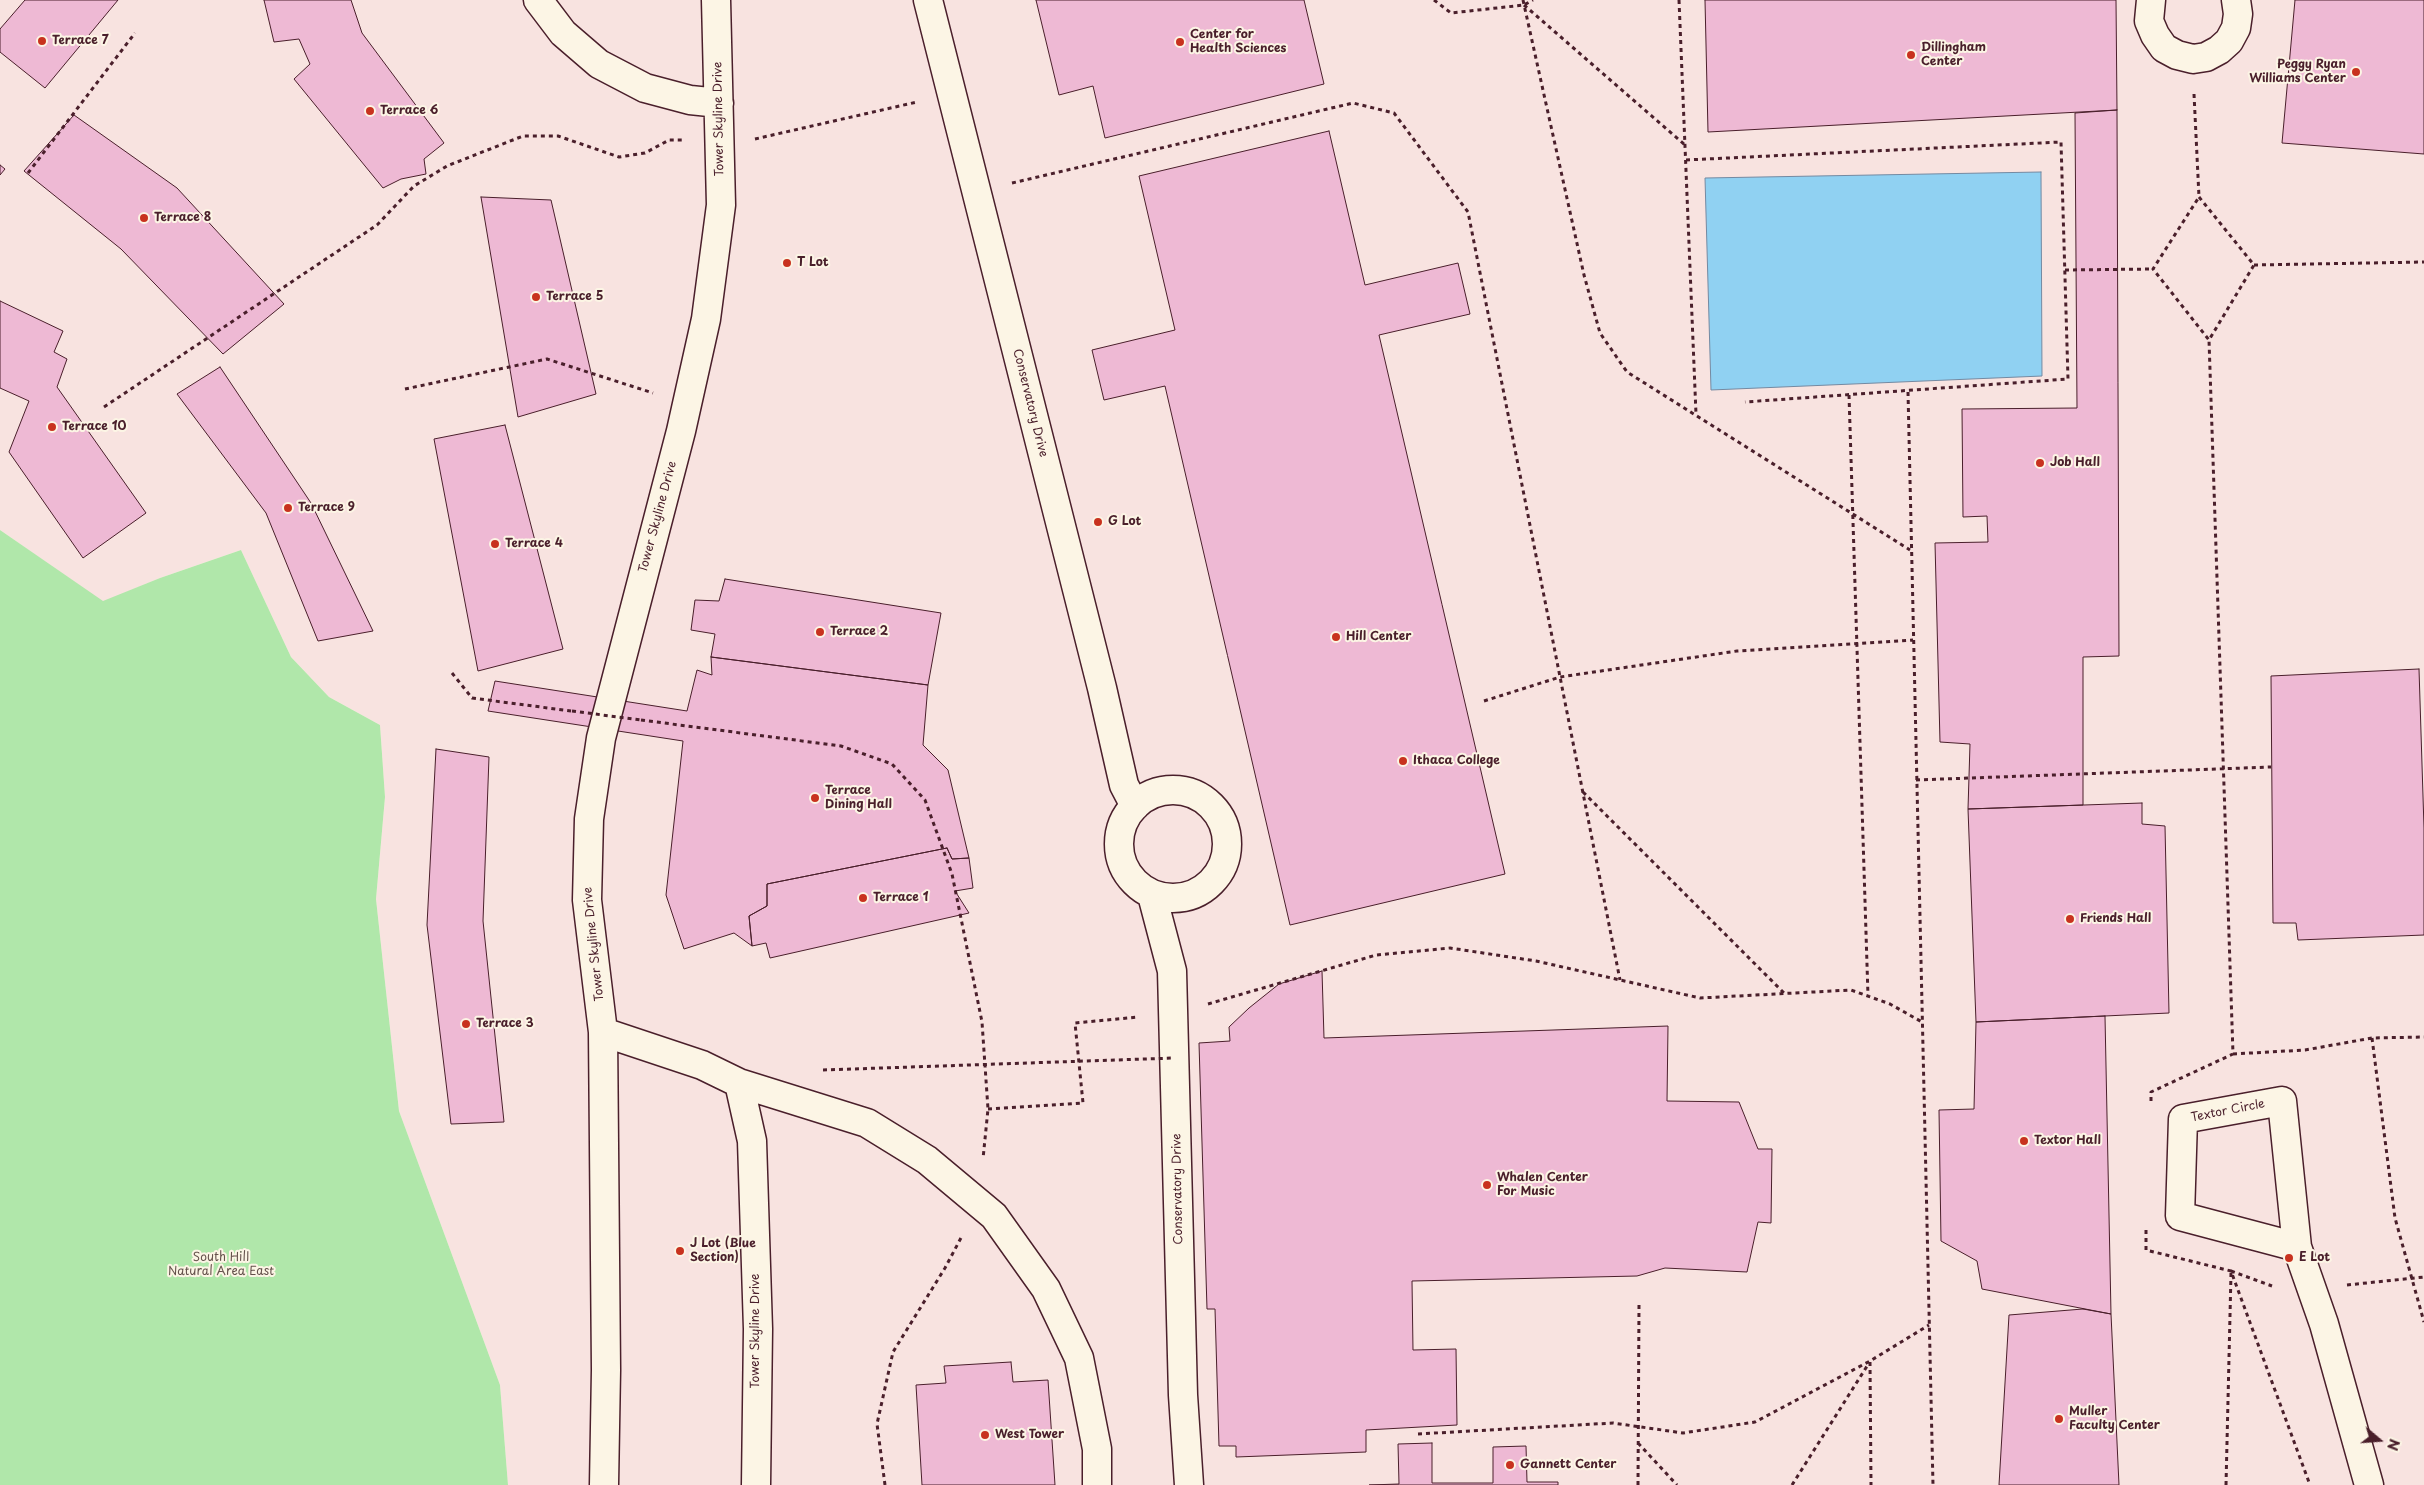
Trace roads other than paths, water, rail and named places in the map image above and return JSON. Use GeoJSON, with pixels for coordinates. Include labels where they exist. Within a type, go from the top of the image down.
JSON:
{"type":"FeatureCollection","features":[{"type":"Feature","properties":{"kind":"street"},"geometry":{"type":"LineString","coordinates":[[538,0],[563,33],[599,64],[645,88],[690,100],[719,103]]}},
{"type":"Feature","properties":{"kind":"street","name":"Tower Skyline Drive"},"geometry":{"type":"LineString","coordinates":[[604,1485],[606,1370],[603,1032],[587,900],[589,819],[600,738],[687,404],[706,319],[720,215],[716,0]]}},
{"type":"Feature","properties":{"kind":"street","name":"Conservatory Drive"},"geometry":{"type":"LineString","coordinates":[[928,0],[1102,688],[1124,785],[1135,806]]}},
{"type":"Feature","properties":{"kind":"street"},"geometry":{"type":"LineString","coordinates":[[2151,0],[2149,20],[2155,35],[2164,48],[2178,55],[2192,58],[2206,56],[2219,50],[2229,40],[2236,28],[2238,14],[2236,0]]}},
{"type":"Feature","properties":{"kind":"street"},"geometry":{"type":"LineString","coordinates":[[1174,790],[1195,794],[1212,806],[1223,824],[1228,845],[1223,866],[1212,883],[1194,895],[1173,899],[1152,895],[1135,882],[1123,864],[1119,844],[1123,823],[1135,806],[1153,794],[1174,790]]}},
{"type":"Feature","properties":{"kind":"street","name":"Conservatory Drive"},"geometry":{"type":"LineString","coordinates":[[1152,895],[1172,972],[1183,1395],[1189,1485]]}},
{"type":"Feature","properties":{"kind":"street"},"geometry":{"type":"LineString","coordinates":[[603,1032],[702,1065],[739,1083],[867,1123],[927,1160],[994,1216],[1046,1289],[1079,1358],[1097,1449],[1096,1485]]}},
{"type":"Feature","properties":{"kind":"street","name":"Tower Skyline Drive"},"geometry":{"type":"LineString","coordinates":[[739,1083],[752,1141],[758,1329],[756,1485]]}},
{"type":"Feature","properties":{"kind":"street","name":"Textor Circle"},"geometry":{"type":"LineString","coordinates":[[2296,1247],[2180,1216],[2183,1119],[2282,1100],[2296,1247],[2324,1324],[2369,1485]]}},
{"type":"Feature","properties":{"kind":"water"},"geometry":{"type":"Polygon","coordinates":[[[2041,172],[2042,376],[1711,390],[1705,178],[2041,172]]]}},
{"type":"Feature","properties":{"kind":"place","name":"Terrace 7"},"geometry":{"type":"Point","coordinates":[42,41]}},
{"type":"Feature","properties":{"kind":"place","name":"Center for Health Sciences"},"geometry":{"type":"Point","coordinates":[1180,42]}},
{"type":"Feature","properties":{"kind":"place","name":"Dillingham Center"},"geometry":{"type":"Point","coordinates":[1911,55]}},
{"type":"Feature","properties":{"kind":"place","name":"Peggy Ryan Williams Center"},"geometry":{"type":"Point","coordinates":[2356,72]}},
{"type":"Feature","properties":{"kind":"place","name":"Terrace 6"},"geometry":{"type":"Point","coordinates":[370,111]}},
{"type":"Feature","properties":{"kind":"place","name":"Terrace 8"},"geometry":{"type":"Point","coordinates":[144,218]}},
{"type":"Feature","properties":{"kind":"place","name":"T Lot"},"geometry":{"type":"Point","coordinates":[787,263]}},
{"type":"Feature","properties":{"kind":"place","name":"Terrace 5"},"geometry":{"type":"Point","coordinates":[536,297]}},
{"type":"Feature","properties":{"kind":"place","name":"Terrace 10"},"geometry":{"type":"Point","coordinates":[52,427]}},
{"type":"Feature","properties":{"kind":"place","name":"Job Hall"},"geometry":{"type":"Point","coordinates":[2040,463]}},
{"type":"Feature","properties":{"kind":"place","name":"Terrace 9"},"geometry":{"type":"Point","coordinates":[288,508]}},
{"type":"Feature","properties":{"kind":"place","name":"G Lot"},"geometry":{"type":"Point","coordinates":[1098,522]}},
{"type":"Feature","properties":{"kind":"place","name":"Terrace 4"},"geometry":{"type":"Point","coordinates":[495,544]}},
{"type":"Feature","properties":{"kind":"place","name":"Terrace 2"},"geometry":{"type":"Point","coordinates":[820,632]}},
{"type":"Feature","properties":{"kind":"place","name":"Hill Center"},"geometry":{"type":"Point","coordinates":[1336,637]}},
{"type":"Feature","properties":{"kind":"place","name":"Ithaca College"},"geometry":{"type":"Point","coordinates":[1403,761]}},
{"type":"Feature","properties":{"kind":"place","name":"Terrace Dining Hall"},"geometry":{"type":"Point","coordinates":[815,798]}},
{"type":"Feature","properties":{"kind":"place","name":"Terrace 1"},"geometry":{"type":"Point","coordinates":[863,898]}},
{"type":"Feature","properties":{"kind":"place","name":"Friends Hall"},"geometry":{"type":"Point","coordinates":[2070,919]}},
{"type":"Feature","properties":{"kind":"place","name":"Terrace 3"},"geometry":{"type":"Point","coordinates":[466,1024]}},
{"type":"Feature","properties":{"kind":"place","name":"Textor Hall"},"geometry":{"type":"Point","coordinates":[2024,1141]}},
{"type":"Feature","properties":{"kind":"place","name":"Whalen Center For Music"},"geometry":{"type":"Point","coordinates":[1487,1185]}},
{"type":"Feature","properties":{"kind":"place","name":"J Lot (Blue Section)"},"geometry":{"type":"Point","coordinates":[680,1251]}},
{"type":"Feature","properties":{"kind":"place","name":"E Lot"},"geometry":{"type":"Point","coordinates":[2289,1258]}},
{"type":"Feature","properties":{"kind":"place","name":"Muller Faculty Center"},"geometry":{"type":"Point","coordinates":[2059,1419]}},
{"type":"Feature","properties":{"kind":"place","name":"West Tower"},"geometry":{"type":"Point","coordinates":[985,1435]}},
{"type":"Feature","properties":{"kind":"place","name":"Gannett Center"},"geometry":{"type":"Point","coordinates":[1510,1465]}},
{"type":"Feature","properties":{"kind":"park label","name":"South Hill Natural Area East"},"geometry":{"type":"Point","coordinates":[221,1265]}}]}
